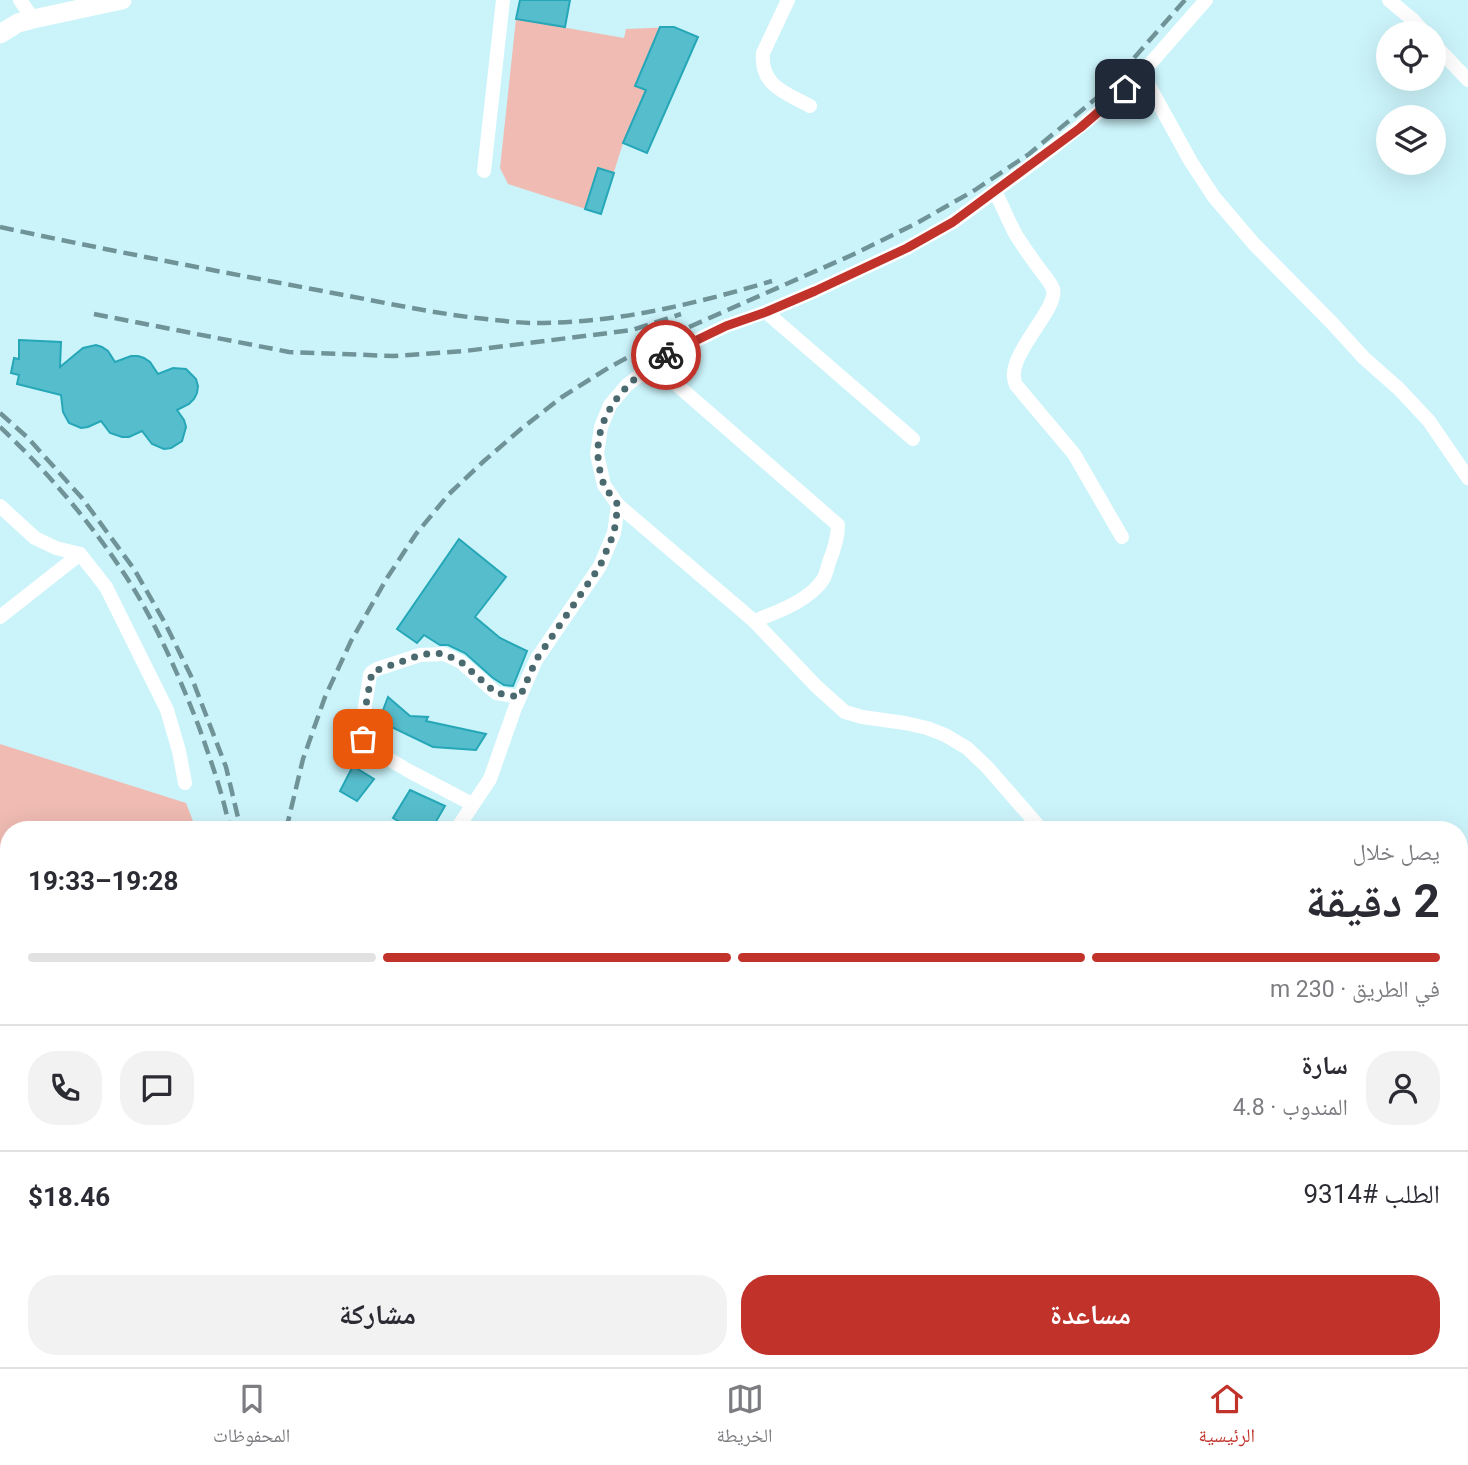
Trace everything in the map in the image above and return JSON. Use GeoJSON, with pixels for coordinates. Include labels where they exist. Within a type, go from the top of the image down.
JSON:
{"type":"FeatureCollection","features":[{"type":"Feature","properties":{"kind":"main road"},"geometry":{"type":"LineString","coordinates":[[0,34],[17,21],[122,0]]}},
{"type":"Feature","properties":{"kind":"street"},"geometry":{"type":"LineString","coordinates":[[17,21],[20,0]]}},
{"type":"Feature","properties":{"kind":"street"},"geometry":{"type":"LineString","coordinates":[[484,171],[503,0]]}},
{"type":"Feature","properties":{"kind":"street"},"geometry":{"type":"LineString","coordinates":[[788,0],[763,53],[764,73],[778,88],[810,106]]}},
{"type":"Feature","properties":{"kind":"street"},"geometry":{"type":"LineString","coordinates":[[1034,821],[967,748],[927,728],[845,712],[817,687],[754,621],[618,505],[604,485],[597,454],[601,427],[610,405],[627,384],[668,354],[907,248],[953,222],[1090,120],[1142,73],[1206,0]]}},
{"type":"Feature","properties":{"kind":"street"},"geometry":{"type":"LineString","coordinates":[[1399,3],[1414,21]]}},
{"type":"Feature","properties":{"kind":"street"},"geometry":{"type":"LineString","coordinates":[[1446,57],[1468,80]]}},
{"type":"Feature","properties":{"kind":"street"},"geometry":{"type":"LineString","coordinates":[[1142,73],[1191,162],[1214,197],[1254,244],[1429,421],[1468,478]]}},
{"type":"Feature","properties":{"kind":"street"},"geometry":{"type":"LineString","coordinates":[[995,192],[1015,234],[1053,289],[1052,300],[1014,368],[1013,379],[1074,454],[1122,537]]}},
{"type":"Feature","properties":{"kind":"street"},"geometry":{"type":"LineString","coordinates":[[766,312],[913,439]]}},
{"type":"Feature","properties":{"kind":"street"},"geometry":{"type":"LineString","coordinates":[[653,364],[838,524],[838,534],[824,579],[807,596],[782,611],[754,621]]}},
{"type":"Feature","properties":{"kind":"street"},"geometry":{"type":"LineString","coordinates":[[462,821],[490,779],[501,743],[536,660],[600,566],[614,533],[618,505]]}},
{"type":"Feature","properties":{"kind":"street"},"geometry":{"type":"LineString","coordinates":[[0,506],[35,538],[56,548],[80,554],[106,587],[167,710],[185,783]]}},
{"type":"Feature","properties":{"kind":"street"},"geometry":{"type":"LineString","coordinates":[[0,617],[80,554]]}},
{"type":"Feature","properties":{"kind":"street"},"geometry":{"type":"LineString","coordinates":[[472,804],[367,746],[361,732],[370,675],[377,669],[420,655],[444,654],[461,662],[496,693],[520,697]]}},
{"type":"Feature","properties":{"kind":"shaded area"},"geometry":{"type":"Polygon","coordinates":[[[516,19],[624,38],[626,29],[674,27],[623,143],[601,214],[508,184],[500,168],[516,19]]]}},
{"type":"Feature","properties":{"kind":"shaded area"},"geometry":{"type":"Polygon","coordinates":[[[0,744],[186,803],[193,821],[0,821],[0,744]]]}},
{"type":"Feature","properties":{"kind":"building"},"geometry":{"type":"Polygon","coordinates":[[[520,0],[570,0],[565,27],[516,19],[520,0]]]}},
{"type":"Feature","properties":{"kind":"building"},"geometry":{"type":"Polygon","coordinates":[[[660,27],[674,27],[698,37],[647,153],[623,143],[646,90],[635,86],[660,27]]]}},
{"type":"Feature","properties":{"kind":"building"},"geometry":{"type":"Polygon","coordinates":[[[598,168],[614,173],[601,214],[585,209],[598,168]]]}},
{"type":"Feature","properties":{"kind":"building"},"geometry":{"type":"Polygon","coordinates":[[[19,340],[61,342],[60,367],[83,348],[96,345],[108,351],[115,362],[131,356],[144,358],[158,374],[173,368],[186,369],[196,379],[198,386],[194,399],[177,410],[186,427],[182,441],[164,449],[152,444],[142,431],[122,437],[110,433],[101,421],[81,428],[69,423],[63,412],[61,395],[17,384],[19,375],[11,373],[14,358],[19,359],[19,340]]]}},
{"type":"Feature","properties":{"kind":"building"},"geometry":{"type":"Polygon","coordinates":[[[459,539],[506,577],[475,617],[500,638],[527,651],[513,686],[504,685],[493,678],[465,653],[448,645],[440,645],[424,635],[417,643],[397,629],[459,539]]]}},
{"type":"Feature","properties":{"kind":"building"},"geometry":{"type":"Polygon","coordinates":[[[388,697],[410,716],[428,717],[426,721],[486,734],[476,750],[433,747],[379,721],[388,697]]]}},
{"type":"Feature","properties":{"kind":"building"},"geometry":{"type":"Polygon","coordinates":[[[353,766],[374,779],[357,801],[340,791],[353,766]]]}},
{"type":"Feature","properties":{"kind":"building"},"geometry":{"type":"Polygon","coordinates":[[[410,790],[445,806],[436,821],[398,821],[393,818],[410,790]]]}},
{"type":"Feature","properties":{"kind":"railway"},"geometry":{"type":"LineString","coordinates":[[288,821],[303,759],[325,697],[351,641],[416,534],[449,494],[484,461],[562,397],[608,368],[662,339],[852,255],[975,190],[1029,154],[1105,91],[1185,0]]}},
{"type":"Feature","properties":{"kind":"railway"},"geometry":{"type":"LineString","coordinates":[[0,227],[414,308],[523,323],[593,320],[654,311],[772,281]]}},
{"type":"Feature","properties":{"kind":"railway"},"geometry":{"type":"LineString","coordinates":[[94,314],[289,352],[393,356],[465,351],[632,330],[681,314]]}},
{"type":"Feature","properties":{"kind":"railway"},"geometry":{"type":"LineString","coordinates":[[0,413],[27,437],[82,498],[134,569],[191,676],[226,767],[239,821]]}},
{"type":"Feature","properties":{"kind":"railway"},"geometry":{"type":"LineString","coordinates":[[0,427],[52,480],[84,518],[138,596],[184,689],[199,727],[228,821]]}},
{"type":"Feature","properties":{"kind":"way so far"},"geometry":{"type":"LineString","coordinates":[[363,739],[361,732],[372,672],[420,655],[444,654],[461,662],[496,693],[520,697],[536,660],[600,566],[614,533],[618,505],[604,485],[597,454],[601,427],[610,405],[627,384],[666,355]]}},
{"type":"Feature","properties":{"kind":"route"},"geometry":{"type":"LineString","coordinates":[[666,355],[726,326],[815,291],[907,248],[953,222],[1080,128],[1125,89]]}}]}
